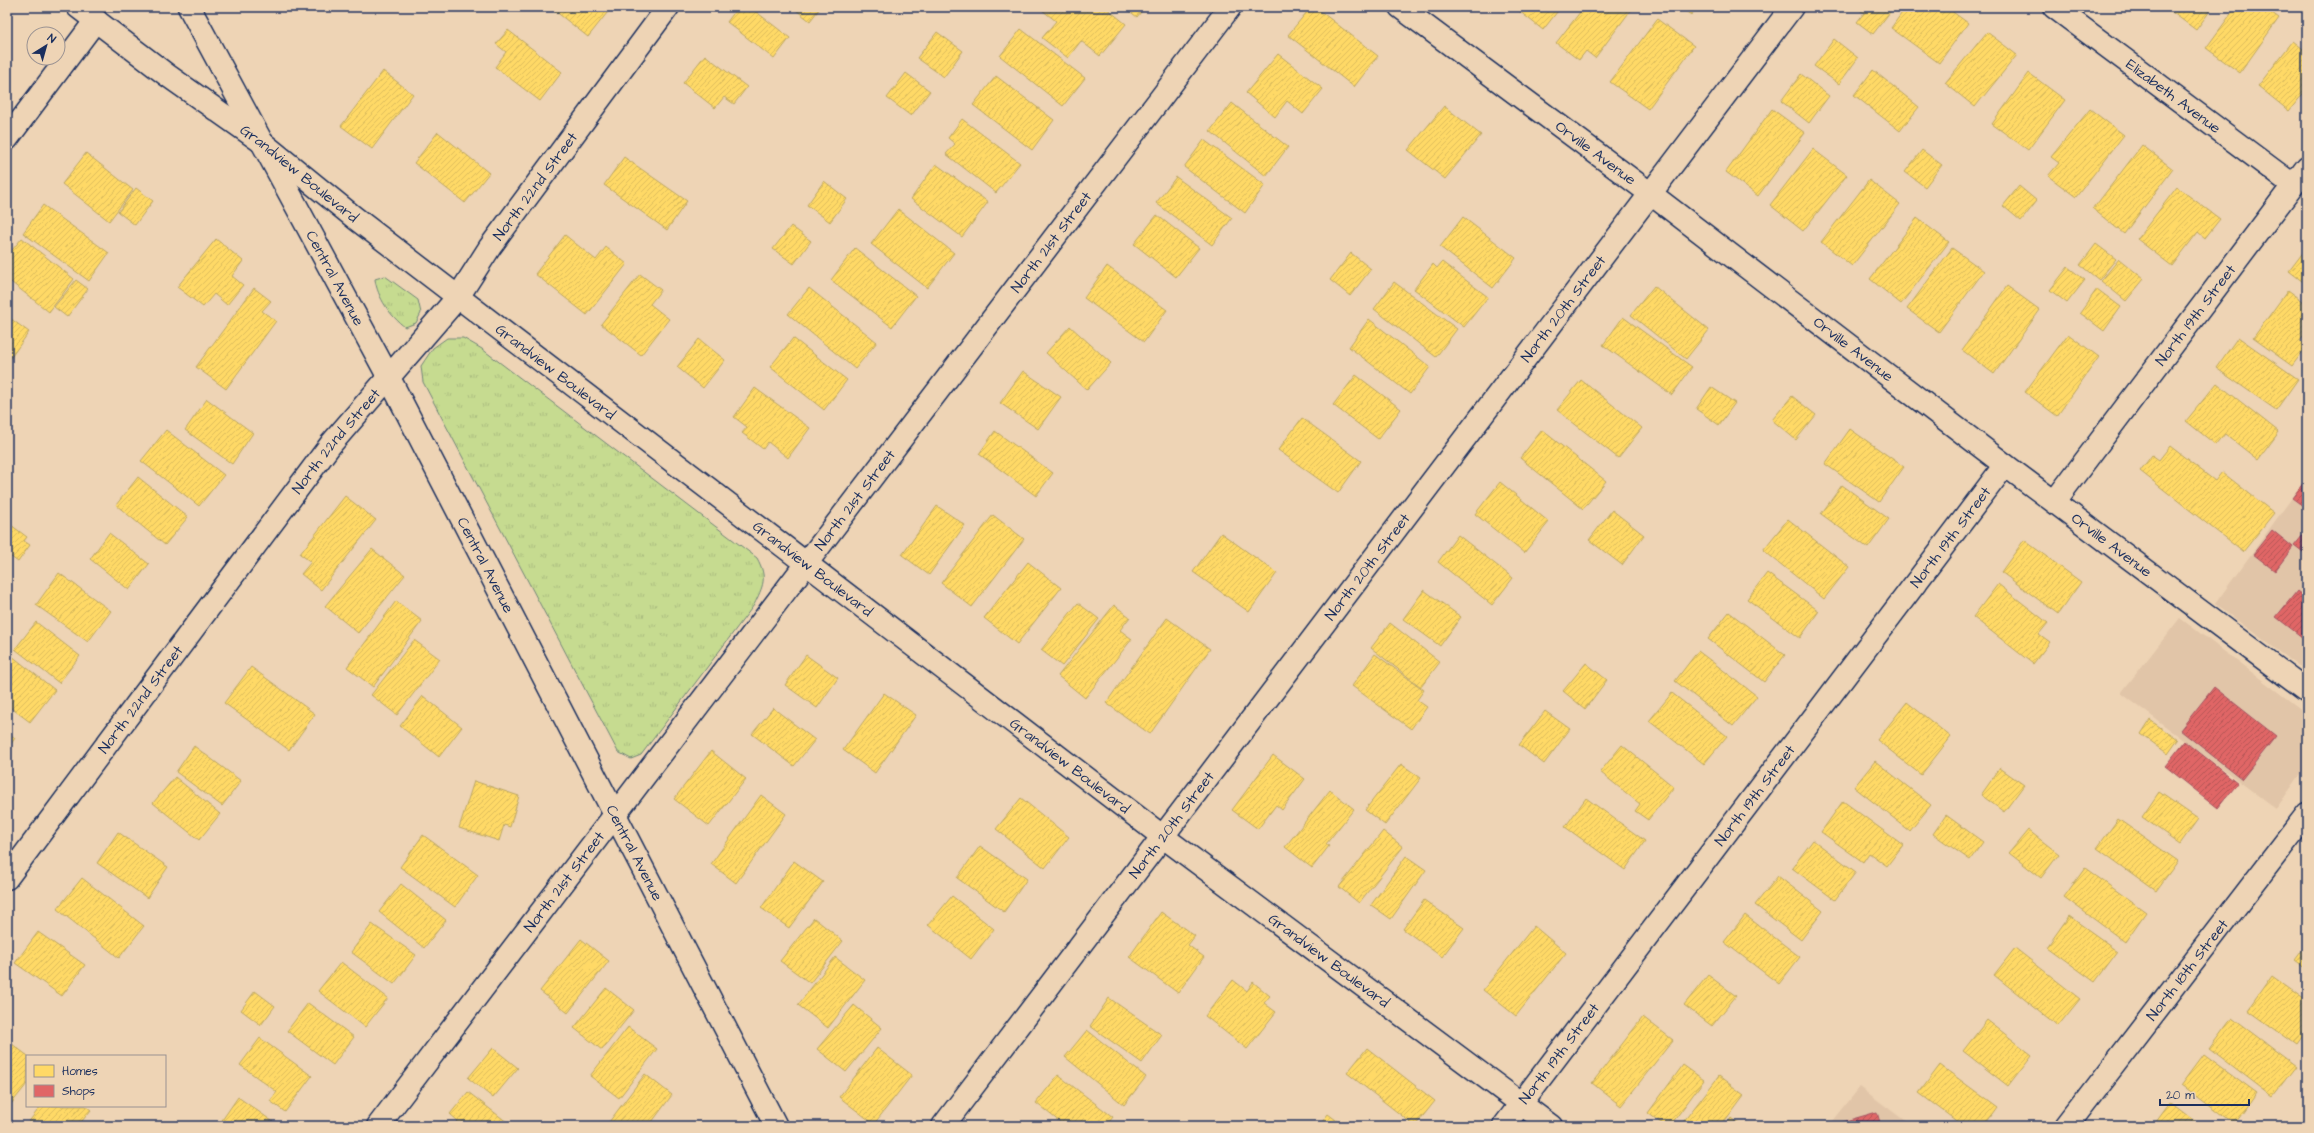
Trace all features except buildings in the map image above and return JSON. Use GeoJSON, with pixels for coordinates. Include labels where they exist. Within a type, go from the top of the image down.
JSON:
{"type":"FeatureCollection","features":[{"type":"Feature","properties":{"kind":"street","name":"Grandview Boulevard"},"geometry":{"type":"LineString","coordinates":[[78,7],[167,75],[259,140],[355,218],[1162,836],[1551,1126]]}},
{"type":"Feature","properties":{"kind":"street","name":"Central Avenue"},"geometry":{"type":"LineString","coordinates":[[188,7],[388,376],[776,1126]]}},
{"type":"Feature","properties":{"kind":"street","name":"North 22nd Street"},"geometry":{"type":"LineString","coordinates":[[7,878],[331,444],[458,296],[495,241],[668,7]]}},
{"type":"Feature","properties":{"kind":"street","name":"North 21st Street"},"geometry":{"type":"LineString","coordinates":[[378,1126],[1230,7]]}},
{"type":"Feature","properties":{"kind":"street","name":"Orville Avenue"},"geometry":{"type":"LineString","coordinates":[[1400,7],[1651,194],[2005,465],[2307,691]]}},
{"type":"Feature","properties":{"kind":"street","name":"North 20th Street"},"geometry":{"type":"LineString","coordinates":[[942,1126],[1792,7]]}},
{"type":"Feature","properties":{"kind":"street","name":"Elizabeth Avenue"},"geometry":{"type":"LineString","coordinates":[[2054,7],[2293,185]]}},
{"type":"Feature","properties":{"kind":"street"},"geometry":{"type":"LineString","coordinates":[[7,139],[96,20]]}},
{"type":"Feature","properties":{"kind":"street","name":"North 19th Street"},"geometry":{"type":"LineString","coordinates":[[2055,501],[2307,167]]}},
{"type":"Feature","properties":{"kind":"street","name":"North 19th Street"},"geometry":{"type":"LineString","coordinates":[[1504,1126],[2005,465]]}},
{"type":"Feature","properties":{"kind":"street","name":"North 18th Street"},"geometry":{"type":"LineString","coordinates":[[2067,1126],[2307,814]]}},
{"type":"Feature","properties":{"kind":"shaded area"},"geometry":{"type":"Polygon","coordinates":[[[2307,477],[2307,672],[2215,604],[2307,477]]]}},
{"type":"Feature","properties":{"kind":"shaded area"},"geometry":{"type":"Polygon","coordinates":[[[2180,618],[2307,714],[2307,765],[2276,809],[2121,693],[2180,618]]]}},
{"type":"Feature","properties":{"kind":"shaded area"},"geometry":{"type":"Polygon","coordinates":[[[1860,1087],[1912,1126],[1829,1126],[1860,1087]]]}},
{"type":"Feature","properties":{"kind":"green space"},"geometry":{"type":"Polygon","coordinates":[[[385,276],[418,300],[421,313],[416,323],[405,327],[395,318],[386,306],[376,286],[375,279],[385,276]]]}},
{"type":"Feature","properties":{"kind":"green space"},"geometry":{"type":"Polygon","coordinates":[[[447,338],[463,338],[482,349],[757,558],[762,571],[763,582],[754,605],[641,755],[631,759],[618,752],[423,382],[421,366],[433,348],[447,338]]]}}]}
